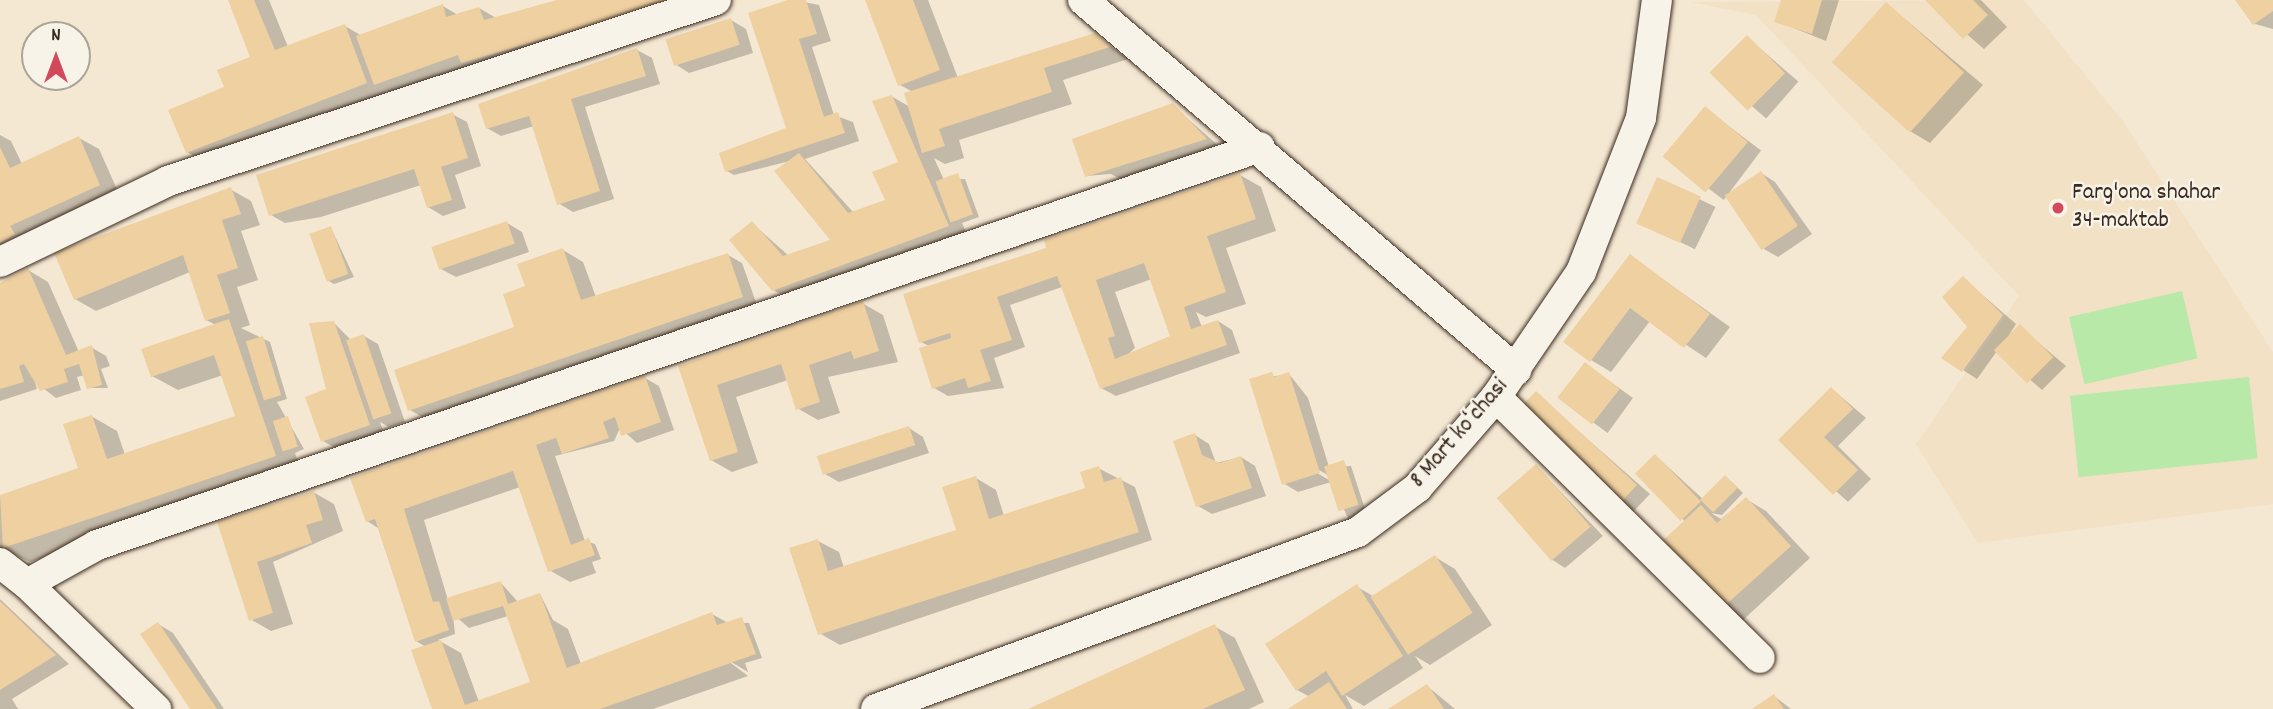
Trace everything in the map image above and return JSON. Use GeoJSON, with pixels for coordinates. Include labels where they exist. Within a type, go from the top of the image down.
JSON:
{"type":"FeatureCollection","features":[{"type":"Feature","properties":{"kind":"street"},"geometry":{"type":"LineString","coordinates":[[0,262],[168,181],[716,0]]}},
{"type":"Feature","properties":{"kind":"street"},"geometry":{"type":"LineString","coordinates":[[1083,0],[1260,147],[1516,370]]}},
{"type":"Feature","properties":{"kind":"street","name":"8 Mart koʻchasi"},"geometry":{"type":"LineString","coordinates":[[876,709],[1358,532],[1417,488],[1496,397],[1581,272],[1621,179],[1641,118],[1657,0]]}},
{"type":"Feature","properties":{"kind":"street"},"geometry":{"type":"LineString","coordinates":[[27,584],[97,545],[1260,147]]}},
{"type":"Feature","properties":{"kind":"street"},"geometry":{"type":"LineString","coordinates":[[1496,397],[1760,658]]}},
{"type":"Feature","properties":{"kind":"street"},"geometry":{"type":"LineString","coordinates":[[0,563],[27,584],[156,709]]}},
{"type":"Feature","properties":{"kind":"shaded area","name":"Farg'ona shahar 34-maktab"},"geometry":{"type":"Polygon","coordinates":[[[2024,0],[2122,120],[2273,352],[2273,504],[1978,543],[1916,444],[2019,296],[1756,15],[1691,2],[2024,0]]]}},
{"type":"Feature","properties":{"kind":"green space"},"geometry":{"type":"Polygon","coordinates":[[[2182,291],[2198,358],[2084,384],[2069,317],[2182,291]]]}},
{"type":"Feature","properties":{"kind":"green space"},"geometry":{"type":"Polygon","coordinates":[[[2249,377],[2258,459],[2079,477],[2070,396],[2249,377]]]}},
{"type":"Feature","properties":{"kind":"building"},"geometry":{"type":"Polygon","coordinates":[[[228,0],[254,0],[275,50],[345,24],[367,83],[186,153],[168,110],[224,87],[217,70],[250,57],[228,0]]]}},
{"type":"Feature","properties":{"kind":"building"},"geometry":{"type":"Polygon","coordinates":[[[557,0],[679,0],[461,63],[458,55],[374,85],[356,36],[443,4],[446,17],[479,7],[484,20],[557,0]]]}},
{"type":"Feature","properties":{"kind":"building"},"geometry":{"type":"Polygon","coordinates":[[[788,0],[806,0],[817,34],[799,39],[824,117],[838,112],[845,133],[725,172],[719,153],[786,128],[748,13],[788,0]]]}},
{"type":"Feature","properties":{"kind":"building"},"geometry":{"type":"Polygon","coordinates":[[[865,0],[913,0],[940,70],[898,86],[865,0]]]}},
{"type":"Feature","properties":{"kind":"building"},"geometry":{"type":"Polygon","coordinates":[[[1781,0],[1822,0],[1812,34],[1774,22],[1781,0]]]}},
{"type":"Feature","properties":{"kind":"building"},"geometry":{"type":"Polygon","coordinates":[[[1925,0],[1973,0],[1988,15],[1963,39],[1925,0]]]}},
{"type":"Feature","properties":{"kind":"building"},"geometry":{"type":"Polygon","coordinates":[[[2235,0],[2273,0],[2273,11],[2253,25],[2235,0]]]}},
{"type":"Feature","properties":{"kind":"building"},"geometry":{"type":"Polygon","coordinates":[[[1886,2],[1964,72],[1910,132],[1832,62],[1886,2]]]}},
{"type":"Feature","properties":{"kind":"building"},"geometry":{"type":"Polygon","coordinates":[[[731,18],[740,45],[674,66],[665,39],[731,18]]]}},
{"type":"Feature","properties":{"kind":"building"},"geometry":{"type":"Polygon","coordinates":[[[1095,33],[1110,47],[1044,68],[1052,92],[939,129],[945,146],[922,153],[904,93],[1095,33]]]}},
{"type":"Feature","properties":{"kind":"building"},"geometry":{"type":"Polygon","coordinates":[[[1747,35],[1785,73],[1748,111],[1710,72],[1747,35]]]}},
{"type":"Feature","properties":{"kind":"building"},"geometry":{"type":"Polygon","coordinates":[[[637,48],[646,76],[571,99],[600,191],[557,205],[529,116],[486,129],[478,104],[637,48]]]}},
{"type":"Feature","properties":{"kind":"building"},"geometry":{"type":"Polygon","coordinates":[[[892,95],[949,226],[772,291],[729,240],[752,221],[783,256],[830,240],[774,171],[799,153],[848,213],[885,200],[872,172],[898,162],[872,101],[892,95]]]}},
{"type":"Feature","properties":{"kind":"building"},"geometry":{"type":"Polygon","coordinates":[[[1173,103],[1207,139],[1085,177],[1072,139],[1173,103]]]}},
{"type":"Feature","properties":{"kind":"building"},"geometry":{"type":"Polygon","coordinates":[[[1705,106],[1748,142],[1705,193],[1663,157],[1705,106]]]}},
{"type":"Feature","properties":{"kind":"building"},"geometry":{"type":"Polygon","coordinates":[[[453,112],[468,158],[441,167],[452,200],[427,208],[414,169],[269,216],[256,175],[453,112]]]}},
{"type":"Feature","properties":{"kind":"building"},"geometry":{"type":"Polygon","coordinates":[[[79,136],[100,185],[10,226],[15,234],[0,243],[0,147],[10,168],[79,136]]]}},
{"type":"Feature","properties":{"kind":"building"},"geometry":{"type":"Polygon","coordinates":[[[1761,171],[1798,226],[1761,250],[1725,196],[1761,171]]]}},
{"type":"Feature","properties":{"kind":"building"},"geometry":{"type":"Polygon","coordinates":[[[958,173],[973,214],[950,223],[935,181],[958,173]]]}},
{"type":"Feature","properties":{"kind":"building"},"geometry":{"type":"Polygon","coordinates":[[[1240,173],[1256,219],[1207,236],[1226,292],[1184,307],[1191,329],[1218,320],[1227,345],[1100,389],[1057,276],[997,297],[1012,340],[980,350],[991,381],[968,388],[965,378],[932,389],[919,348],[951,338],[950,333],[919,343],[903,294],[1046,248],[1044,240],[1240,173]],[[1144,263],[1096,280],[1115,336],[1108,338],[1115,359],[1170,336],[1144,263]]]}},
{"type":"Feature","properties":{"kind":"building"},"geometry":{"type":"Polygon","coordinates":[[[1657,177],[1701,197],[1680,243],[1636,224],[1657,177]]]}},
{"type":"Feature","properties":{"kind":"building"},"geometry":{"type":"Polygon","coordinates":[[[231,187],[241,214],[222,220],[238,268],[217,275],[230,313],[205,321],[183,255],[74,300],[54,253],[231,187]]]}},
{"type":"Feature","properties":{"kind":"building"},"geometry":{"type":"Polygon","coordinates":[[[507,221],[515,244],[439,270],[431,247],[507,221]]]}},
{"type":"Feature","properties":{"kind":"building"},"geometry":{"type":"Polygon","coordinates":[[[331,226],[348,274],[327,282],[309,234],[331,226]]]}},
{"type":"Feature","properties":{"kind":"building"},"geometry":{"type":"Polygon","coordinates":[[[563,248],[581,300],[728,253],[743,297],[408,411],[394,370],[514,327],[503,294],[525,286],[517,264],[563,248]]]}},
{"type":"Feature","properties":{"kind":"building"},"geometry":{"type":"Polygon","coordinates":[[[1630,254],[1710,314],[1684,348],[1630,308],[1590,362],[1563,342],[1630,254]]]}},
{"type":"Feature","properties":{"kind":"building"},"geometry":{"type":"Polygon","coordinates":[[[28,268],[66,355],[92,345],[102,385],[87,389],[79,364],[64,369],[68,382],[40,391],[24,364],[19,366],[24,382],[0,389],[0,283],[28,268]]]}},
{"type":"Feature","properties":{"kind":"building"},"geometry":{"type":"Polygon","coordinates":[[[1963,276],[2003,315],[1962,372],[1941,358],[1967,327],[1942,297],[1963,276]]]}},
{"type":"Feature","properties":{"kind":"building"},"geometry":{"type":"Polygon","coordinates":[[[863,301],[879,351],[854,359],[851,351],[809,365],[820,402],[796,410],[781,364],[717,385],[738,452],[710,461],[678,366],[863,301]]]}},
{"type":"Feature","properties":{"kind":"building"},"geometry":{"type":"Polygon","coordinates":[[[229,319],[276,456],[3,548],[0,495],[78,468],[63,424],[92,415],[107,459],[235,416],[214,355],[151,377],[141,349],[229,319]]]}},
{"type":"Feature","properties":{"kind":"building"},"geometry":{"type":"Polygon","coordinates":[[[334,321],[370,425],[321,442],[305,397],[326,389],[309,323],[334,321]]]}},
{"type":"Feature","properties":{"kind":"building"},"geometry":{"type":"Polygon","coordinates":[[[2020,324],[2053,357],[2027,383],[1994,350],[2020,324]]]}},
{"type":"Feature","properties":{"kind":"building"},"geometry":{"type":"Polygon","coordinates":[[[364,334],[391,413],[373,420],[346,340],[364,334]]]}},
{"type":"Feature","properties":{"kind":"building"},"geometry":{"type":"Polygon","coordinates":[[[263,336],[281,395],[264,401],[246,341],[263,336]]]}},
{"type":"Feature","properties":{"kind":"building"},"geometry":{"type":"Polygon","coordinates":[[[1585,362],[1620,389],[1592,425],[1557,397],[1585,362]]]}},
{"type":"Feature","properties":{"kind":"building"},"geometry":{"type":"Polygon","coordinates":[[[1272,372],[1274,377],[1289,372],[1320,473],[1282,485],[1249,379],[1272,372]]]}},
{"type":"Feature","properties":{"kind":"building"},"geometry":{"type":"Polygon","coordinates":[[[645,376],[661,422],[621,436],[615,417],[603,422],[609,438],[562,454],[556,438],[536,445],[571,545],[589,538],[595,555],[548,572],[513,471],[404,509],[433,602],[439,601],[449,630],[415,642],[375,519],[366,522],[350,478],[645,376]]]}},
{"type":"Feature","properties":{"kind":"building"},"geometry":{"type":"Polygon","coordinates":[[[1831,387],[1853,409],[1824,437],[1858,470],[1833,495],[1778,440],[1831,387]]]}},
{"type":"Feature","properties":{"kind":"building"},"geometry":{"type":"Polygon","coordinates":[[[1536,391],[1637,485],[1617,506],[1516,412],[1536,391]]]}},
{"type":"Feature","properties":{"kind":"building"},"geometry":{"type":"Polygon","coordinates":[[[288,416],[298,446],[283,451],[273,421],[288,416]]]}},
{"type":"Feature","properties":{"kind":"building"},"geometry":{"type":"Polygon","coordinates":[[[909,426],[915,445],[823,475],[817,456],[909,426]]]}},
{"type":"Feature","properties":{"kind":"building"},"geometry":{"type":"Polygon","coordinates":[[[1195,433],[1202,455],[1220,463],[1241,456],[1252,488],[1196,507],[1173,441],[1195,433]]]}},
{"type":"Feature","properties":{"kind":"building"},"geometry":{"type":"Polygon","coordinates":[[[1655,454],[1701,501],[1681,521],[1635,473],[1655,454]]]}},
{"type":"Feature","properties":{"kind":"building"},"geometry":{"type":"Polygon","coordinates":[[[1344,460],[1359,505],[1339,511],[1324,466],[1344,460]]]}},
{"type":"Feature","properties":{"kind":"building"},"geometry":{"type":"Polygon","coordinates":[[[1536,464],[1590,527],[1551,561],[1497,498],[1536,464]]]}},
{"type":"Feature","properties":{"kind":"building"},"geometry":{"type":"Polygon","coordinates":[[[1099,466],[1104,482],[1121,477],[1139,532],[818,635],[789,548],[818,539],[828,571],[956,530],[942,487],[976,476],[989,519],[1085,488],[1080,472],[1099,466]]]}},
{"type":"Feature","properties":{"kind":"building"},"geometry":{"type":"Polygon","coordinates":[[[1725,475],[1738,488],[1713,512],[1700,500],[1725,475]]]}},
{"type":"Feature","properties":{"kind":"building"},"geometry":{"type":"Polygon","coordinates":[[[314,491],[323,520],[306,525],[312,543],[257,562],[273,613],[249,621],[217,522],[314,491]]]}},
{"type":"Feature","properties":{"kind":"building"},"geometry":{"type":"Polygon","coordinates":[[[1746,497],[1791,546],[1720,610],[1659,544],[1701,505],[1717,523],[1746,497]]]}},
{"type":"Feature","properties":{"kind":"building"},"geometry":{"type":"Polygon","coordinates":[[[1435,555],[1473,613],[1408,655],[1370,597],[1435,555]]]}},
{"type":"Feature","properties":{"kind":"building"},"geometry":{"type":"Polygon","coordinates":[[[501,581],[508,604],[540,593],[567,668],[712,612],[717,625],[742,617],[756,654],[600,709],[432,709],[411,650],[441,640],[465,705],[530,682],[503,606],[453,621],[446,598],[501,581]]]}},
{"type":"Feature","properties":{"kind":"building"},"geometry":{"type":"Polygon","coordinates":[[[1357,584],[1403,656],[1342,696],[1326,671],[1296,691],[1265,644],[1357,584]]]}},
{"type":"Feature","properties":{"kind":"building"},"geometry":{"type":"Polygon","coordinates":[[[0,601],[56,655],[0,690],[0,601]]]}},
{"type":"Feature","properties":{"kind":"building"},"geometry":{"type":"Polygon","coordinates":[[[158,622],[217,709],[190,709],[140,634],[158,622]]]}},
{"type":"Feature","properties":{"kind":"building"},"geometry":{"type":"Polygon","coordinates":[[[1215,624],[1245,690],[1203,709],[1028,709],[1215,624]]]}},
{"type":"Feature","properties":{"kind":"building"},"geometry":{"type":"Polygon","coordinates":[[[1329,682],[1347,709],[1288,709],[1329,682]]]}},
{"type":"Feature","properties":{"kind":"building"},"geometry":{"type":"Polygon","coordinates":[[[1427,684],[1444,709],[1388,709],[1427,684]]]}},
{"type":"Feature","properties":{"kind":"building"},"geometry":{"type":"Polygon","coordinates":[[[1774,694],[1784,709],[1752,709],[1774,694]]]}},
{"type":"Feature","properties":{"kind":"place","name":"Farg'ona shahar 34-maktab"},"geometry":{"type":"Point","coordinates":[2058,208]}}]}
